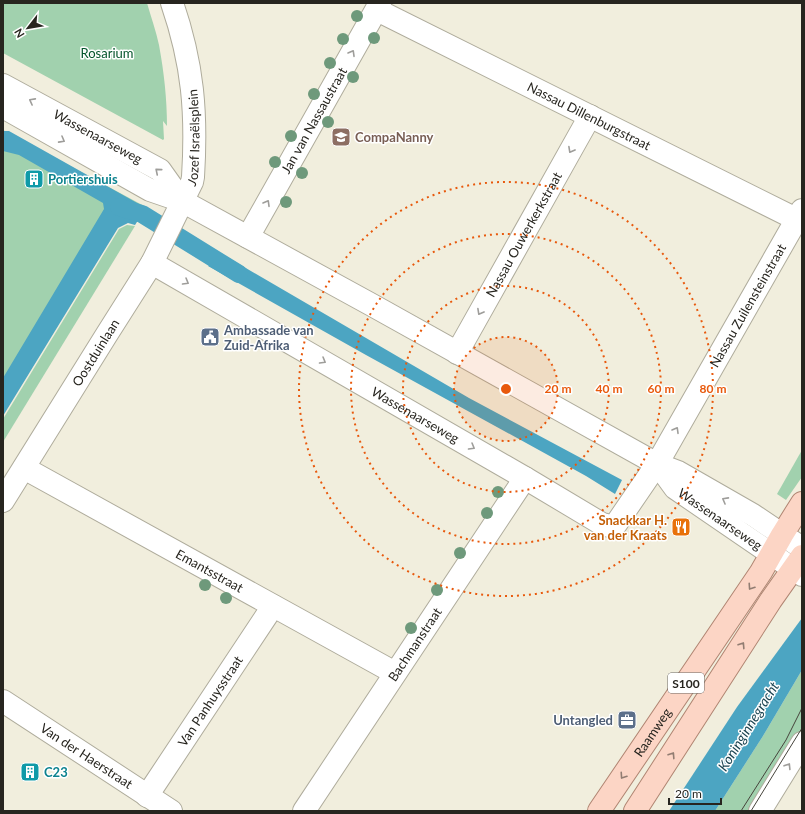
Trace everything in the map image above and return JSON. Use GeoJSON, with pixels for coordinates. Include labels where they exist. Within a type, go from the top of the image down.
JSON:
{"type":"FeatureCollection","features":[{"type":"Feature","properties":{"kind":"main road","name":"S100"},"geometry":{"type":"LineString","coordinates":[[771,554],[802,503]]}},
{"type":"Feature","properties":{"kind":"main road","name":"Raamweg"},"geometry":{"type":"LineString","coordinates":[[599,811],[761,572],[771,554]]}},
{"type":"Feature","properties":{"kind":"main road","name":"S100"},"geometry":{"type":"LineString","coordinates":[[636,811],[771,600],[799,566]]}},
{"type":"Feature","properties":{"kind":"street","name":"Jozef Israëlsplein"},"geometry":{"type":"LineString","coordinates":[[172,3],[181,30],[187,56],[192,83],[194,106],[195,142],[193,177],[182,201]]}},
{"type":"Feature","properties":{"kind":"street","name":"Nassau Dillenburgstraat"},"geometry":{"type":"LineString","coordinates":[[378,6],[590,116],[800,217]]}},
{"type":"Feature","properties":{"kind":"street","name":"Jan van Nassaustraat"},"geometry":{"type":"LineString","coordinates":[[248,237],[378,6]]}},
{"type":"Feature","properties":{"kind":"street","name":"Wassenaarseweg"},"geometry":{"type":"LineString","coordinates":[[3,85],[160,170],[182,201]]}},
{"type":"Feature","properties":{"kind":"street","name":"Wassenaarseweg"},"geometry":{"type":"LineString","coordinates":[[3,107],[150,190],[182,201],[657,464],[678,472],[753,515],[802,548]]}},
{"type":"Feature","properties":{"kind":"street","name":"Nassau Ouwerkerkstraat"},"geometry":{"type":"LineString","coordinates":[[457,353],[590,116]]}},
{"type":"Feature","properties":{"kind":"street","name":"Oostduinlaan"},"geometry":{"type":"LineString","coordinates":[[3,501],[152,263],[182,201]]}},
{"type":"Feature","properties":{"kind":"street","name":"Nassau Zuilensteinstraat"},"geometry":{"type":"LineString","coordinates":[[657,464],[800,217]]}},
{"type":"Feature","properties":{"kind":"street","name":"Wassenaarseweg"},"geometry":{"type":"LineString","coordinates":[[152,263],[602,524],[610,526],[616,524],[657,464]]}},
{"type":"Feature","properties":{"kind":"street","name":"Wassenaarseweg"},"geometry":{"type":"LineString","coordinates":[[657,464],[675,488],[771,554],[799,566]]}},
{"type":"Feature","properties":{"kind":"street","name":"Emantsstraat"},"geometry":{"type":"LineString","coordinates":[[24,468],[395,674]]}},
{"type":"Feature","properties":{"kind":"street","name":"Bachmanstraat"},"geometry":{"type":"LineString","coordinates":[[304,811],[525,478]]}},
{"type":"Feature","properties":{"kind":"street","name":"Van Panhuysstraat"},"geometry":{"type":"LineString","coordinates":[[147,796],[273,606]]}},
{"type":"Feature","properties":{"kind":"street","name":"Van der Haerstraat"},"geometry":{"type":"LineString","coordinates":[[3,701],[171,811]]}},
{"type":"Feature","properties":{"kind":"street"},"geometry":{"type":"LineString","coordinates":[[760,811],[802,743]]}},
{"type":"Feature","properties":{"kind":"green space","name":"Rosarium"},"geometry":{"type":"Polygon","coordinates":[[[3,3],[147,3],[158,40],[164,75],[167,126],[163,121],[164,139],[163,140],[3,53],[3,3]]]}},
{"type":"Feature","properties":{"kind":"green space"},"geometry":{"type":"Polygon","coordinates":[[[3,130],[146,207],[137,222],[110,220],[3,395],[3,130]]]}},
{"type":"Feature","properties":{"kind":"green space"},"geometry":{"type":"Polygon","coordinates":[[[127,225],[135,226],[3,442],[3,419],[119,229],[127,225]]]}},
{"type":"Feature","properties":{"kind":"green space"},"geometry":{"type":"Polygon","coordinates":[[[802,450],[802,477],[786,500],[777,494],[802,450]]]}},
{"type":"Feature","properties":{"kind":"green space"},"geometry":{"type":"Polygon","coordinates":[[[802,670],[802,727],[750,811],[715,811],[763,736],[802,670]]]}},
{"type":"Feature","properties":{"kind":"water"},"geometry":{"type":"Polygon","coordinates":[[[3,131],[9,131],[146,208],[135,225],[128,223],[118,228],[3,416],[3,378],[104,209],[103,203],[19,155],[3,151],[3,131]]]}},
{"type":"Feature","properties":{"kind":"water"},"geometry":{"type":"Polygon","coordinates":[[[227,257],[469,398],[622,480],[615,494],[586,476],[208,266],[227,257]]]}},
{"type":"Feature","properties":{"kind":"water","name":"Koninginnegracht"},"geometry":{"type":"Polygon","coordinates":[[[802,618],[802,670],[763,736],[715,811],[669,811],[737,707],[802,618]]]}},
{"type":"Feature","properties":{"kind":"waterway"},"geometry":{"type":"LineString","coordinates":[[119,207],[142,214],[239,274]]}},
{"type":"Feature","properties":{"kind":"tram line"},"geometry":{"type":"LineString","coordinates":[[741,811],[786,740],[802,708]]}},
{"type":"Feature","properties":{"kind":"tram line"},"geometry":{"type":"LineString","coordinates":[[751,811],[802,728]]}},
{"type":"Feature","properties":{"kind":"place","name":"CompaNanny"},"geometry":{"type":"Point","coordinates":[341,137]}},
{"type":"Feature","properties":{"kind":"place","name":"Portiershuis"},"geometry":{"type":"Point","coordinates":[34,179]}},
{"type":"Feature","properties":{"kind":"place","name":"Ambassade van Zuid-Afrika"},"geometry":{"type":"Point","coordinates":[210,337]}},
{"type":"Feature","properties":{"kind":"place","name":"Snackkar H. van der Kraats"},"geometry":{"type":"Point","coordinates":[681,527]}},
{"type":"Feature","properties":{"kind":"place","name":"Untangled"},"geometry":{"type":"Point","coordinates":[627,720]}},
{"type":"Feature","properties":{"kind":"place","name":"C23"},"geometry":{"type":"Point","coordinates":[30,772]}}]}
